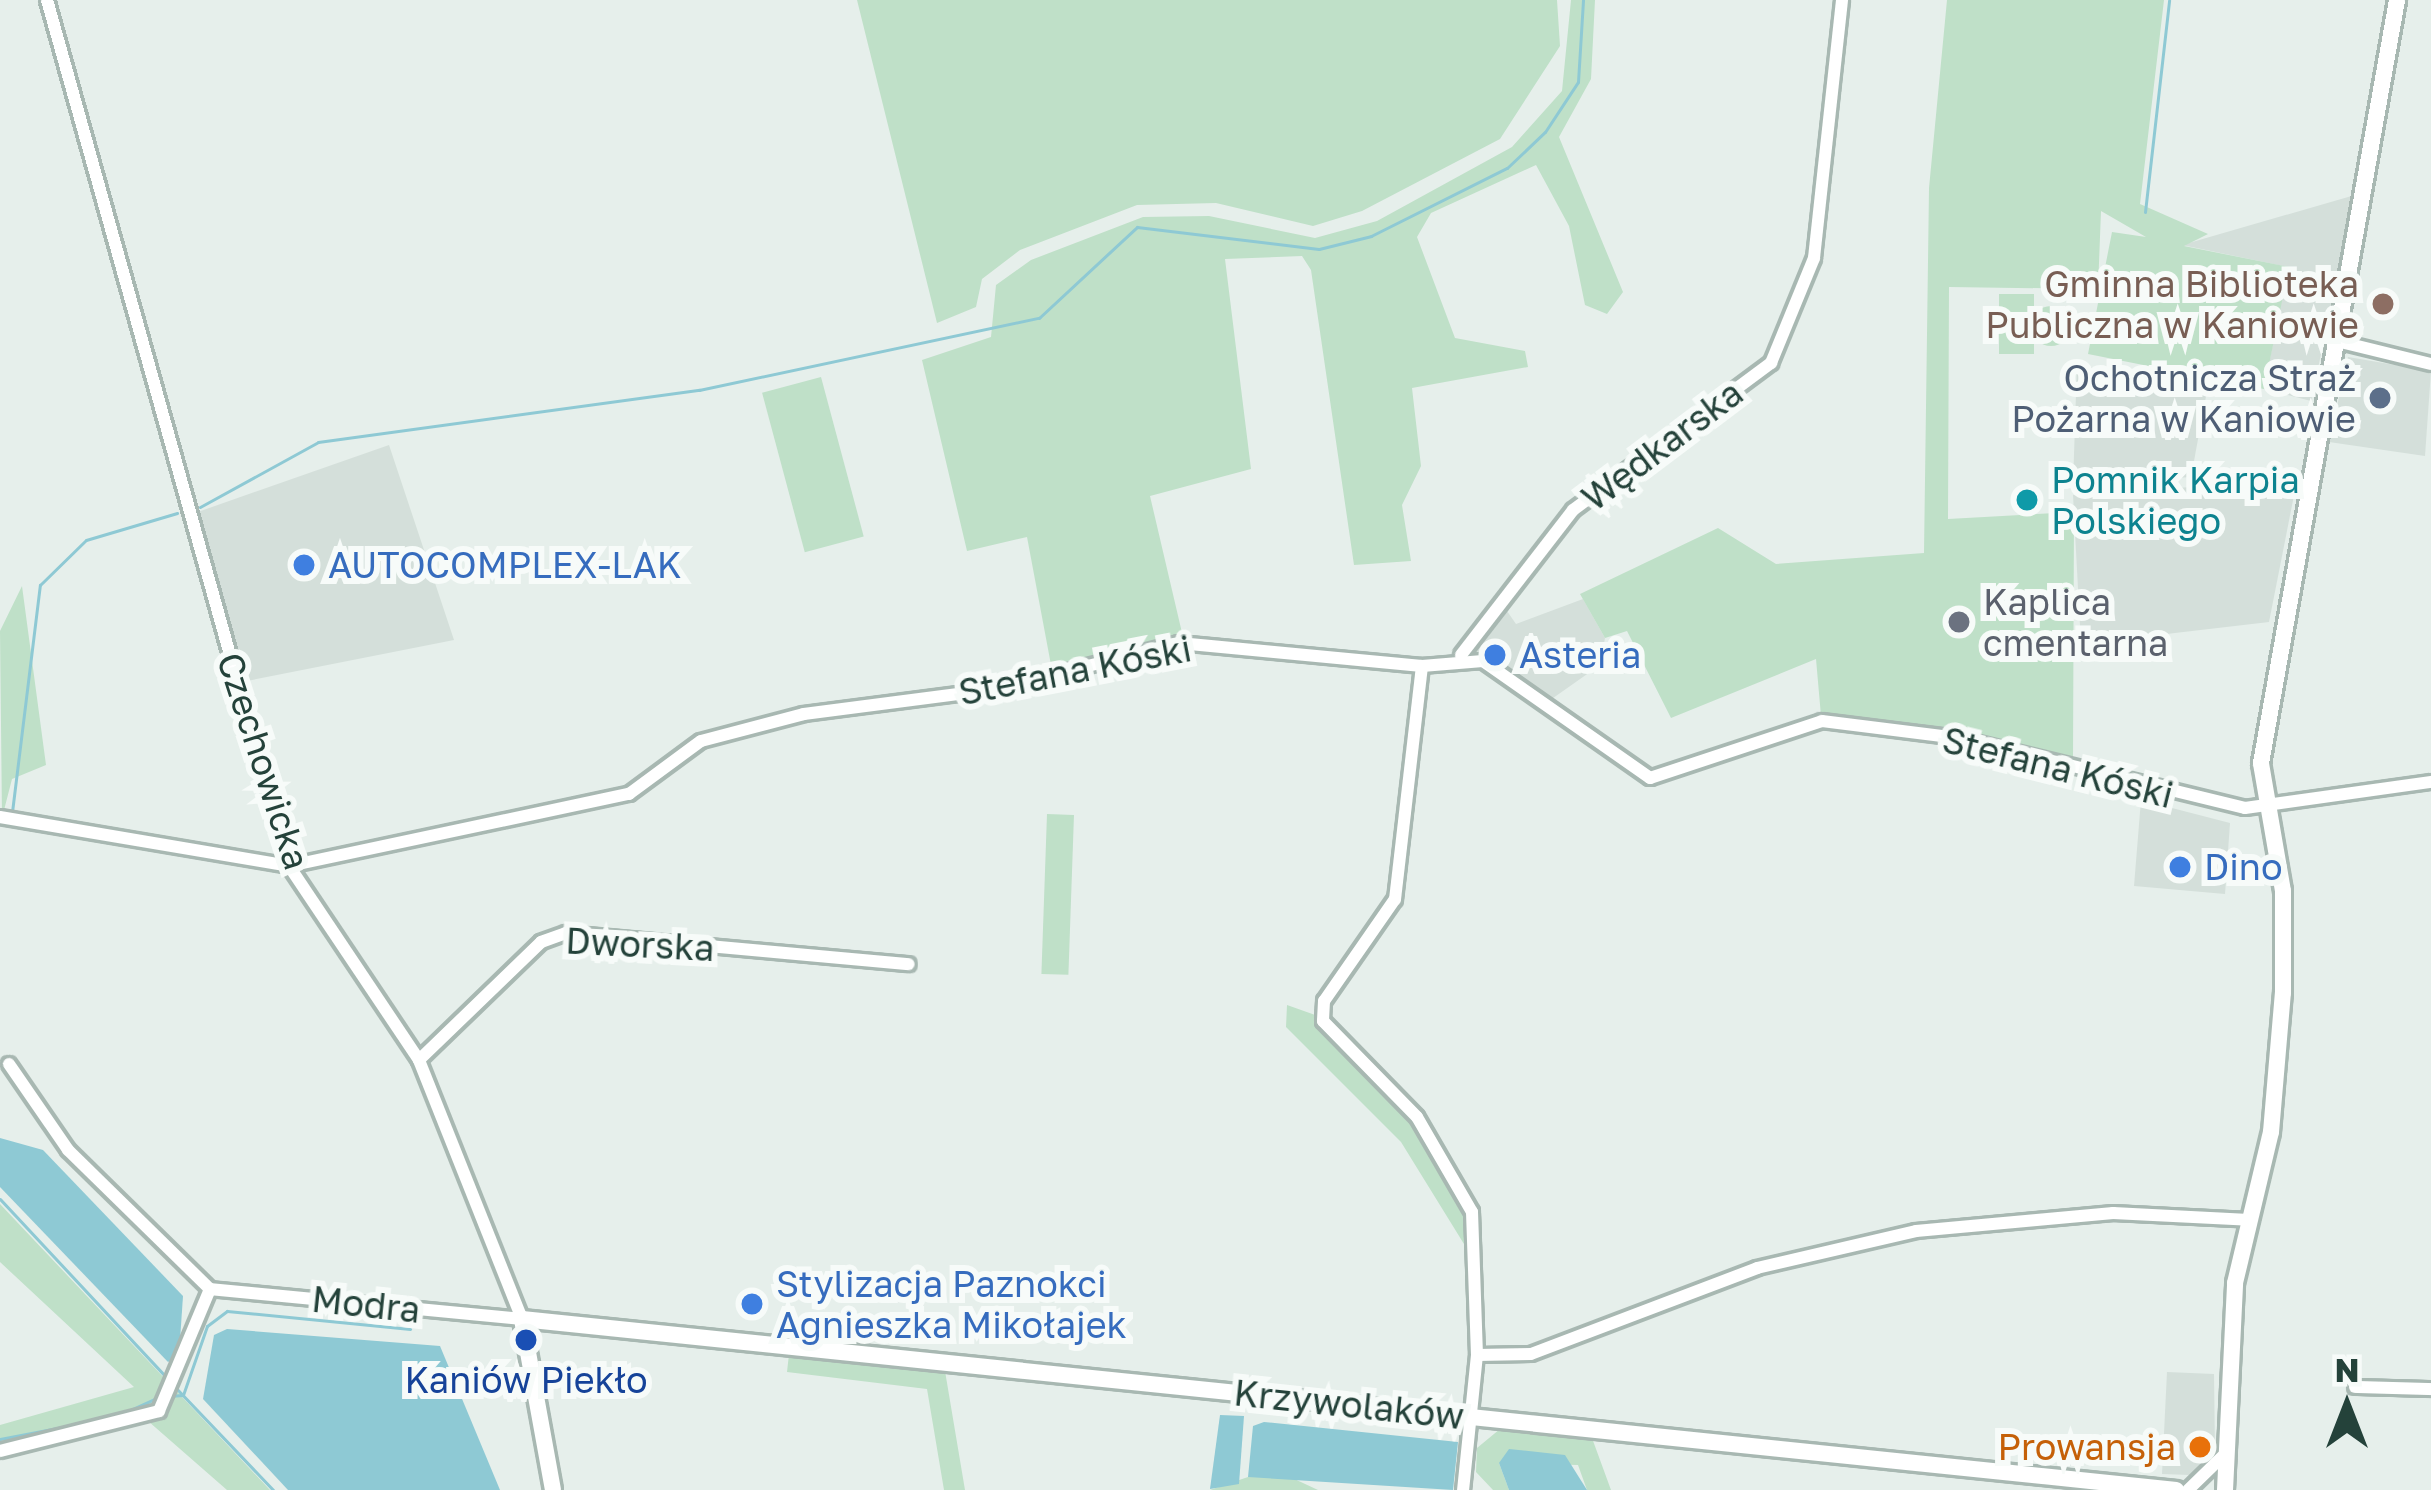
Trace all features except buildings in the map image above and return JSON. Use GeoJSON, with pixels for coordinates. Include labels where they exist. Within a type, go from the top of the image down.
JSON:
{"type":"FeatureCollection","features":[{"type":"Feature","properties":{"kind":"street","name":"Czechowicka"},"geometry":{"type":"LineString","coordinates":[[46,0],[289,866],[419,1060],[521,1319],[553,1490]]}},
{"type":"Feature","properties":{"kind":"street","name":"Wędkarska"},"geometry":{"type":"LineString","coordinates":[[1461,656],[1574,510],[1771,363],[1814,258],[1842,0]]}},
{"type":"Feature","properties":{"kind":"street"},"geometry":{"type":"LineString","coordinates":[[2225,1490],[2232,1310],[2271,1132],[2284,975],[2261,763],[2331,339],[2397,0]]}},
{"type":"Feature","properties":{"kind":"street"},"geometry":{"type":"LineString","coordinates":[[2331,339],[2431,364]]}},
{"type":"Feature","properties":{"kind":"street","name":"Stefana Kóski"},"geometry":{"type":"LineString","coordinates":[[0,818],[289,866],[629,794],[701,741],[804,714],[996,689],[1179,643],[1422,666],[1461,656],[1650,778],[1822,721],[1958,739],[2202,803],[2265,801]]}},
{"type":"Feature","properties":{"kind":"street"},"geometry":{"type":"LineString","coordinates":[[1422,666],[1395,899],[1324,1001],[1323,1022],[1417,1118],[1472,1212],[1477,1355],[1462,1490]]}},
{"type":"Feature","properties":{"kind":"street"},"geometry":{"type":"LineString","coordinates":[[2265,801],[2431,782]]}},
{"type":"Feature","properties":{"kind":"street","name":"Dworska"},"geometry":{"type":"LineString","coordinates":[[419,1060],[541,942],[566,933],[909,964]]}},
{"type":"Feature","properties":{"kind":"street"},"geometry":{"type":"LineString","coordinates":[[0,1450],[159,1411],[210,1288],[68,1150],[9,1064]]}},
{"type":"Feature","properties":{"kind":"street"},"geometry":{"type":"LineString","coordinates":[[1477,1355],[1531,1354],[1757,1268],[1916,1231],[2113,1213],[2249,1220]]}},
{"type":"Feature","properties":{"kind":"street","name":"Modra"},"geometry":{"type":"LineString","coordinates":[[210,1288],[521,1319]]}},
{"type":"Feature","properties":{"kind":"street","name":"Krzywolaków"},"geometry":{"type":"LineString","coordinates":[[521,1319],[2176,1490]]}},
{"type":"Feature","properties":{"kind":"street"},"geometry":{"type":"LineString","coordinates":[[2355,1387],[2431,1389]]}},
{"type":"Feature","properties":{"kind":"street"},"geometry":{"type":"LineString","coordinates":[[2188,1490],[2226,1453]]}},
{"type":"Feature","properties":{"kind":"shaded area"},"geometry":{"type":"Polygon","coordinates":[[[2355,195],[2311,401],[2264,389],[2288,267],[2182,245],[2355,195]]]}},
{"type":"Feature","properties":{"kind":"shaded area"},"geometry":{"type":"Polygon","coordinates":[[[2348,357],[2431,371],[2425,456],[2329,442],[2348,357]]]}},
{"type":"Feature","properties":{"kind":"shaded area"},"geometry":{"type":"Polygon","coordinates":[[[2077,364],[2207,391],[2191,477],[2073,485],[2077,364]]]}},
{"type":"Feature","properties":{"kind":"shaded area"},"geometry":{"type":"Polygon","coordinates":[[[389,445],[454,640],[242,682],[195,513],[389,445]]]}},
{"type":"Feature","properties":{"kind":"shaded area"},"geometry":{"type":"Polygon","coordinates":[[[2297,480],[2269,622],[2081,644],[2073,495],[2297,480]]]}},
{"type":"Feature","properties":{"kind":"shaded area"},"geometry":{"type":"Polygon","coordinates":[[[1583,599],[1605,638],[1600,665],[1546,703],[1471,654],[1507,611],[1516,624],[1583,599]]]}},
{"type":"Feature","properties":{"kind":"shaded area"},"geometry":{"type":"Polygon","coordinates":[[[2141,800],[2230,823],[2225,894],[2134,886],[2141,800]]]}},
{"type":"Feature","properties":{"kind":"shaded area"},"geometry":{"type":"Polygon","coordinates":[[[2167,1372],[2214,1374],[2215,1452],[2190,1475],[2162,1474],[2167,1372]]]}},
{"type":"Feature","properties":{"kind":"green space"},"geometry":{"type":"Polygon","coordinates":[[[857,0],[1557,0],[1560,46],[1500,139],[1362,211],[1313,226],[1216,203],[1137,205],[1020,250],[982,279],[976,307],[937,323],[857,0]]]}},
{"type":"Feature","properties":{"kind":"green space"},"geometry":{"type":"Polygon","coordinates":[[[1571,0],[1595,0],[1591,79],[1559,137],[1623,292],[1607,314],[1585,305],[1569,226],[1536,165],[1431,213],[1417,237],[1455,338],[1525,351],[1528,367],[1412,388],[1421,466],[1402,505],[1411,561],[1354,565],[1311,270],[1302,256],[1225,259],[1251,469],[1150,496],[1183,637],[1051,665],[1027,537],[967,551],[922,360],[991,337],[996,285],[1031,260],[1143,217],[1209,216],[1315,238],[1377,221],[1512,147],[1562,91],[1571,0]]]}},
{"type":"Feature","properties":{"kind":"green space"},"geometry":{"type":"Polygon","coordinates":[[[1947,0],[2164,0],[2140,204],[2208,234],[2184,246],[2289,267],[2264,389],[2088,354],[2112,232],[2146,237],[2101,211],[2098,289],[1949,287],[1948,519],[2074,512],[2073,760],[1821,716],[1816,659],[1671,718],[1627,631],[1605,638],[1580,594],[1718,528],[1776,564],[1924,553],[1929,188],[1947,0]]]}},
{"type":"Feature","properties":{"kind":"green space"},"geometry":{"type":"Polygon","coordinates":[[[1999,294],[2034,294],[2034,354],[1999,354],[1999,294]]]}},
{"type":"Feature","properties":{"kind":"green space"},"geometry":{"type":"Polygon","coordinates":[[[2051,306],[2065,312],[2071,326],[2065,340],[2051,346],[2037,340],[2031,326],[2037,312],[2051,306]]]}},
{"type":"Feature","properties":{"kind":"green space"},"geometry":{"type":"Polygon","coordinates":[[[821,377],[864,536],[805,552],[762,393],[821,377]]]}},
{"type":"Feature","properties":{"kind":"green space"},"geometry":{"type":"Polygon","coordinates":[[[22,586],[46,765],[12,779],[2,818],[0,631],[22,586]]]}},
{"type":"Feature","properties":{"kind":"green space"},"geometry":{"type":"Polygon","coordinates":[[[1047,814],[1074,815],[1068,975],[1041,974],[1047,814]]]}},
{"type":"Feature","properties":{"kind":"green space"},"geometry":{"type":"Polygon","coordinates":[[[1287,1005],[1318,1016],[1330,1042],[1411,1121],[1467,1210],[1472,1257],[1401,1142],[1286,1027],[1287,1005]]]}},
{"type":"Feature","properties":{"kind":"green space"},"geometry":{"type":"Polygon","coordinates":[[[0,1204],[270,1490],[227,1490],[140,1414],[0,1446],[0,1425],[134,1387],[0,1262],[0,1204]]]}},
{"type":"Feature","properties":{"kind":"green space"},"geometry":{"type":"Polygon","coordinates":[[[789,1354],[945,1371],[965,1490],[944,1490],[927,1389],[787,1372],[789,1354]]]}},
{"type":"Feature","properties":{"kind":"green space"},"geometry":{"type":"Polygon","coordinates":[[[1500,1429],[1592,1438],[1611,1490],[1587,1490],[1578,1465],[1499,1463],[1509,1490],[1493,1490],[1476,1472],[1477,1448],[1500,1429]]]}},
{"type":"Feature","properties":{"kind":"green space"},"geometry":{"type":"Polygon","coordinates":[[[1288,1476],[1318,1490],[1210,1490],[1248,1477],[1288,1476]]]}},
{"type":"Feature","properties":{"kind":"water"},"geometry":{"type":"Polygon","coordinates":[[[0,1138],[43,1150],[183,1296],[179,1355],[168,1362],[0,1187],[0,1138]]]}},
{"type":"Feature","properties":{"kind":"water"},"geometry":{"type":"Polygon","coordinates":[[[227,1329],[440,1346],[500,1490],[288,1490],[203,1399],[214,1335],[227,1329]]]}},
{"type":"Feature","properties":{"kind":"water"},"geometry":{"type":"Polygon","coordinates":[[[1220,1415],[1244,1416],[1239,1484],[1210,1489],[1220,1415]]]}},
{"type":"Feature","properties":{"kind":"water"},"geometry":{"type":"Polygon","coordinates":[[[1264,1422],[1458,1442],[1453,1490],[1248,1477],[1253,1426],[1264,1422]]]}},
{"type":"Feature","properties":{"kind":"water"},"geometry":{"type":"Polygon","coordinates":[[[1509,1449],[1565,1455],[1587,1490],[1509,1490],[1499,1463],[1509,1449]]]}},
{"type":"Feature","properties":{"kind":"waterway"},"geometry":{"type":"LineString","coordinates":[[200,507],[318,442],[699,390],[1039,318],[1137,227],[1319,249],[1371,236],[1507,168],[1545,132],[1578,82],[1583,0]]}},
{"type":"Feature","properties":{"kind":"waterway"},"geometry":{"type":"LineString","coordinates":[[2145,212],[2169,0]]}},
{"type":"Feature","properties":{"kind":"waterway"},"geometry":{"type":"LineString","coordinates":[[12,812],[40,585],[86,540],[177,513]]}},
{"type":"Feature","properties":{"kind":"waterway"},"geometry":{"type":"LineString","coordinates":[[0,1199],[169,1380]]}},
{"type":"Feature","properties":{"kind":"waterway"},"geometry":{"type":"LineString","coordinates":[[169,1396],[183,1395],[207,1326],[227,1311],[410,1329]]}},
{"type":"Feature","properties":{"kind":"waterway"},"geometry":{"type":"LineString","coordinates":[[175,1387],[273,1490]]}},
{"type":"Feature","properties":{"kind":"waterway"},"geometry":{"type":"LineString","coordinates":[[119,1415],[159,1397]]}},
{"type":"Feature","properties":{"kind":"waterway"},"geometry":{"type":"LineString","coordinates":[[0,1439],[104,1419]]}},
{"type":"Feature","properties":{"kind":"place","name":"Gminna Biblioteka Publiczna w Kaniowie"},"geometry":{"type":"Point","coordinates":[2383,304]}},
{"type":"Feature","properties":{"kind":"place","name":"Ochotnicza Straż Pożarna w Kaniowie"},"geometry":{"type":"Point","coordinates":[2380,398]}},
{"type":"Feature","properties":{"kind":"place","name":"Pomnik Karpia Polskiego"},"geometry":{"type":"Point","coordinates":[2027,500]}},
{"type":"Feature","properties":{"kind":"place","name":"AUTOCOMPLEX-LAK"},"geometry":{"type":"Point","coordinates":[304,565]}},
{"type":"Feature","properties":{"kind":"place","name":"Kaplica cmentarna"},"geometry":{"type":"Point","coordinates":[1959,622]}},
{"type":"Feature","properties":{"kind":"place","name":"Asteria"},"geometry":{"type":"Point","coordinates":[1495,655]}},
{"type":"Feature","properties":{"kind":"place","name":"Dino"},"geometry":{"type":"Point","coordinates":[2180,867]}},
{"type":"Feature","properties":{"kind":"place","name":"Stylizacja Paznokci Agnieszka Mikołajek"},"geometry":{"type":"Point","coordinates":[752,1304]}},
{"type":"Feature","properties":{"kind":"place","name":"Kaniów Piekło"},"geometry":{"type":"Point","coordinates":[526,1340]}},
{"type":"Feature","properties":{"kind":"place","name":"Prowansja"},"geometry":{"type":"Point","coordinates":[2200,1447]}}]}
